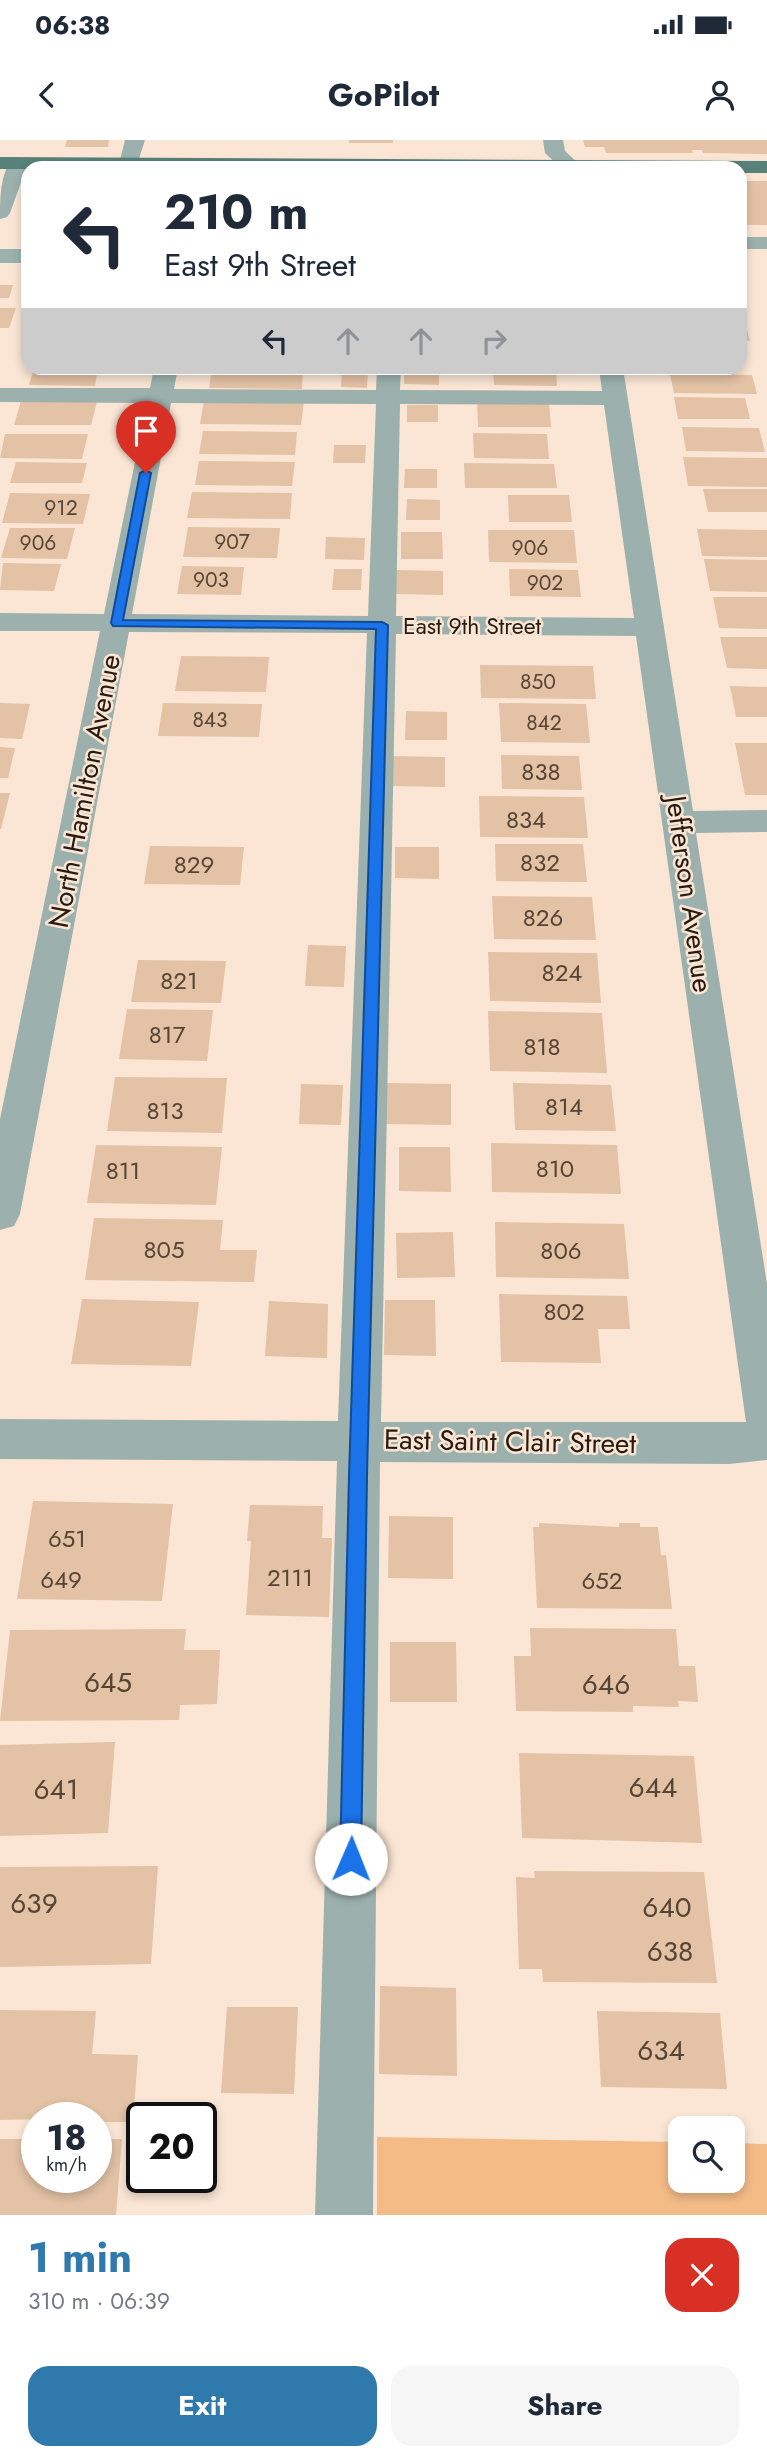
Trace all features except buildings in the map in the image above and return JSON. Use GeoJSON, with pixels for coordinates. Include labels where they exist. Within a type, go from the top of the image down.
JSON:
{"type":"FeatureCollection","features":[{"type":"Feature","properties":{"kind":"main road"},"geometry":{"type":"LineString","coordinates":[[747,167],[767,167]]}},
{"type":"Feature","properties":{"kind":"street"},"geometry":{"type":"LineString","coordinates":[[130,161],[135,140]]}},
{"type":"Feature","properties":{"kind":"street"},"geometry":{"type":"LineString","coordinates":[[553,140],[555,153],[565,161]]}},
{"type":"Feature","properties":{"kind":"street"},"geometry":{"type":"LineString","coordinates":[[0,213],[9,163]]}},
{"type":"Feature","properties":{"kind":"street"},"geometry":{"type":"LineString","coordinates":[[747,243],[767,243]]}},
{"type":"Feature","properties":{"kind":"street"},"geometry":{"type":"LineString","coordinates":[[0,256],[21,256]]}},
{"type":"Feature","properties":{"kind":"street"},"geometry":{"type":"LineString","coordinates":[[0,394],[163,382],[613,383]]}},
{"type":"Feature","properties":{"kind":"street","name":"North Hamilton Avenue"},"geometry":{"type":"LineString","coordinates":[[0,1214],[163,382]]}},
{"type":"Feature","properties":{"kind":"street"},"geometry":{"type":"LineString","coordinates":[[344,2215],[359,1440],[388,382]]}},
{"type":"Feature","properties":{"kind":"street","name":"Jefferson Avenue"},"geometry":{"type":"LineString","coordinates":[[613,383],[767,1421]]}},
{"type":"Feature","properties":{"kind":"street","name":"East 9th Street"},"geometry":{"type":"LineString","coordinates":[[0,622],[650,627]]}},
{"type":"Feature","properties":{"kind":"street"},"geometry":{"type":"LineString","coordinates":[[679,822],[767,821]]}},
{"type":"Feature","properties":{"kind":"street","name":"East Saint Clair Street"},"geometry":{"type":"LineString","coordinates":[[0,1439],[729,1444],[767,1440]]}},
{"type":"Feature","properties":{"kind":"shaded area"},"geometry":{"type":"Polygon","coordinates":[[[377,2137],[668,2142],[668,2193],[745,2193],[745,2143],[767,2144],[767,2215],[377,2215],[377,2137]]]}},
{"type":"Feature","properties":{"kind":"route"},"geometry":{"type":"LineString","coordinates":[[146,473],[117,623],[382,625],[358,1476],[351,1859]]}}]}
